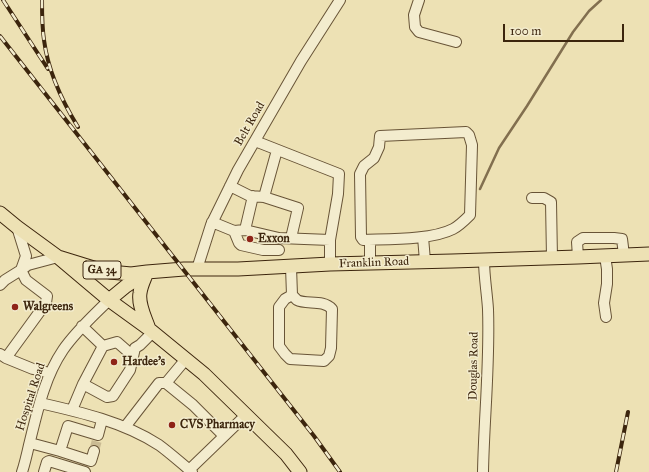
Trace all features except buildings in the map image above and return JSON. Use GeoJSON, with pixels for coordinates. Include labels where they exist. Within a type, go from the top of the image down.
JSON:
{"type":"FeatureCollection","features":[{"type":"Feature","properties":{"kind":"main road"},"geometry":{"type":"LineString","coordinates":[[0,213],[109,300],[153,332],[204,374],[286,454],[300,472]]}},
{"type":"Feature","properties":{"kind":"main road","name":"Franklin Road"},"geometry":{"type":"LineString","coordinates":[[109,300],[147,272],[184,269],[238,269],[330,264],[649,254]]}},
{"type":"Feature","properties":{"kind":"main road","name":"GA 34"},"geometry":{"type":"LineString","coordinates":[[58,258],[110,272],[131,274],[147,272]]}},
{"type":"Feature","properties":{"kind":"main road"},"geometry":{"type":"LineString","coordinates":[[147,272],[142,287],[140,300],[142,309],[153,332]]}},
{"type":"Feature","properties":{"kind":"street","name":"Belt Road"},"geometry":{"type":"LineString","coordinates":[[197,269],[212,222],[238,170],[301,61],[340,0]]}},
{"type":"Feature","properties":{"kind":"street"},"geometry":{"type":"LineString","coordinates":[[419,0],[414,15],[415,27],[419,32],[456,42]]}},
{"type":"Feature","properties":{"kind":"street"},"geometry":{"type":"LineString","coordinates":[[466,132],[469,135],[472,145],[470,215],[454,229],[445,232],[423,237],[370,240],[363,240],[361,237],[360,174],[364,166],[374,158],[379,147],[380,136],[466,132]]}},
{"type":"Feature","properties":{"kind":"street"},"geometry":{"type":"LineString","coordinates":[[255,141],[339,174],[338,194],[330,240],[330,264]]}},
{"type":"Feature","properties":{"kind":"street"},"geometry":{"type":"LineString","coordinates":[[264,197],[277,150]]}},
{"type":"Feature","properties":{"kind":"street"},"geometry":{"type":"LineString","coordinates":[[230,186],[250,196],[264,197],[298,208],[291,238]]}},
{"type":"Feature","properties":{"kind":"street"},"geometry":{"type":"LineString","coordinates":[[245,230],[253,196]]}},
{"type":"Feature","properties":{"kind":"street"},"geometry":{"type":"LineString","coordinates":[[532,198],[544,198],[552,202],[552,258]]}},
{"type":"Feature","properties":{"kind":"street"},"geometry":{"type":"LineString","coordinates":[[212,222],[234,231],[245,230],[279,238],[330,240]]}},
{"type":"Feature","properties":{"kind":"street"},"geometry":{"type":"LineString","coordinates":[[17,227],[26,256],[21,270],[26,280],[47,296],[46,303],[3,356],[33,369],[50,373]]}},
{"type":"Feature","properties":{"kind":"street"},"geometry":{"type":"LineString","coordinates":[[234,231],[241,245],[266,250],[279,250]]}},
{"type":"Feature","properties":{"kind":"street"},"geometry":{"type":"LineString","coordinates":[[423,237],[425,261]]}},
{"type":"Feature","properties":{"kind":"street"},"geometry":{"type":"LineString","coordinates":[[279,238],[279,250],[292,295],[298,300],[322,303],[329,305],[332,308],[331,348],[329,356],[324,361],[290,359],[279,346],[279,308],[285,299],[292,295]]}},
{"type":"Feature","properties":{"kind":"street"},"geometry":{"type":"LineString","coordinates":[[578,257],[578,242],[583,238],[622,239],[624,255]]}},
{"type":"Feature","properties":{"kind":"street"},"geometry":{"type":"LineString","coordinates":[[370,240],[370,263]]}},
{"type":"Feature","properties":{"kind":"street"},"geometry":{"type":"LineString","coordinates":[[605,256],[607,269],[607,284],[604,303],[606,317]]}},
{"type":"Feature","properties":{"kind":"street"},"geometry":{"type":"LineString","coordinates":[[0,285],[4,280],[28,265],[58,258]]}},
{"type":"Feature","properties":{"kind":"street","name":"Douglas Road"},"geometry":{"type":"LineString","coordinates":[[483,472],[488,309],[484,260]]}},
{"type":"Feature","properties":{"kind":"street","name":"Hospital Road"},"geometry":{"type":"LineString","coordinates":[[22,472],[40,403],[50,373],[63,349],[82,326],[109,300]]}},
{"type":"Feature","properties":{"kind":"street"},"geometry":{"type":"LineString","coordinates":[[82,326],[102,346]]}},
{"type":"Feature","properties":{"kind":"street"},"geometry":{"type":"LineString","coordinates":[[83,384],[108,397],[113,396],[130,370],[136,348],[153,332]]}},
{"type":"Feature","properties":{"kind":"street"},"geometry":{"type":"LineString","coordinates":[[72,410],[102,346],[117,342],[133,356]]}},
{"type":"Feature","properties":{"kind":"street"},"geometry":{"type":"LineString","coordinates":[[166,383],[186,359]]}},
{"type":"Feature","properties":{"kind":"street"},"geometry":{"type":"LineString","coordinates":[[125,427],[159,383],[166,383],[193,405],[224,436]]}},
{"type":"Feature","properties":{"kind":"street"},"geometry":{"type":"LineString","coordinates":[[40,403],[72,410],[125,427],[159,445],[191,471],[246,415]]}},
{"type":"Feature","properties":{"kind":"street"},"geometry":{"type":"LineString","coordinates":[[60,451],[68,426],[98,438],[102,420]]}},
{"type":"Feature","properties":{"kind":"street"},"geometry":{"type":"LineString","coordinates":[[30,443],[90,460],[94,451]]}},
{"type":"Feature","properties":{"kind":"street"},"geometry":{"type":"LineString","coordinates":[[44,472],[47,462],[49,461],[85,472]]}},
{"type":"Feature","properties":{"kind":"waterway"},"geometry":{"type":"LineString","coordinates":[[480,189],[499,148],[573,32],[589,11],[601,0]]}},
{"type":"Feature","properties":{"kind":"tunnel"},"geometry":{"type":"LineString","coordinates":[[94,451],[97,440]]}},
{"type":"Feature","properties":{"kind":"railway"},"geometry":{"type":"LineString","coordinates":[[3,0],[48,69]]}},
{"type":"Feature","properties":{"kind":"railway"},"geometry":{"type":"LineString","coordinates":[[42,0],[43,35],[52,74],[66,107],[78,127]]}},
{"type":"Feature","properties":{"kind":"railway"},"geometry":{"type":"LineString","coordinates":[[0,36],[314,436],[340,472]]}},
{"type":"Feature","properties":{"kind":"railway"},"geometry":{"type":"LineString","coordinates":[[616,472],[628,412]]}},
{"type":"Feature","properties":{"kind":"place","name":"Exxon"},"geometry":{"type":"Point","coordinates":[250,239]}},
{"type":"Feature","properties":{"kind":"place","name":"Walgreens"},"geometry":{"type":"Point","coordinates":[15,307]}},
{"type":"Feature","properties":{"kind":"place","name":"Hardee's"},"geometry":{"type":"Point","coordinates":[114,362]}},
{"type":"Feature","properties":{"kind":"place","name":"CVS Pharmacy"},"geometry":{"type":"Point","coordinates":[172,425]}}]}
